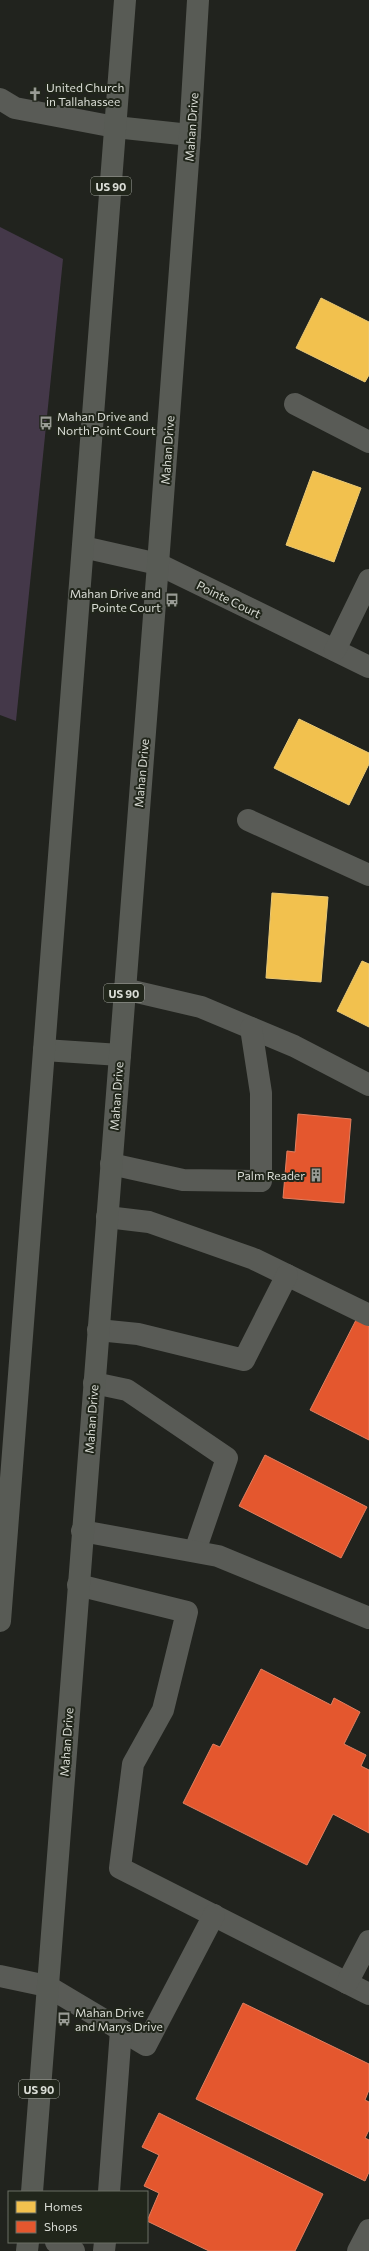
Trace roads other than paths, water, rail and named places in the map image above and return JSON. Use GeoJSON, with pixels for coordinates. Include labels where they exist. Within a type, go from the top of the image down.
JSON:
{"type":"FeatureCollection","features":[{"type":"Feature","properties":{"kind":"main road","name":"US 90"},"geometry":{"type":"LineString","coordinates":[[0,1621],[125,0]]}},
{"type":"Feature","properties":{"kind":"main road","name":"Mahan Drive"},"geometry":{"type":"LineString","coordinates":[[32,2191],[106,1217],[158,564],[190,135],[198,0]]}},
{"type":"Feature","properties":{"kind":"main road"},"geometry":{"type":"LineString","coordinates":[[115,127],[190,135]]}},
{"type":"Feature","properties":{"kind":"main road"},"geometry":{"type":"LineString","coordinates":[[44,1050],[120,1055]]}},
{"type":"Feature","properties":{"kind":"street"},"geometry":{"type":"LineString","coordinates":[[0,99],[15,108],[115,127]]}},
{"type":"Feature","properties":{"kind":"street"},"geometry":{"type":"LineString","coordinates":[[295,404],[369,442]]}},
{"type":"Feature","properties":{"kind":"street","name":"Pointe Court"},"geometry":{"type":"LineString","coordinates":[[83,547],[158,564],[369,667]]}},
{"type":"Feature","properties":{"kind":"street"},"geometry":{"type":"LineString","coordinates":[[335,650],[369,580]]}},
{"type":"Feature","properties":{"kind":"street"},"geometry":{"type":"LineString","coordinates":[[248,820],[369,875]]}},
{"type":"Feature","properties":{"kind":"street"},"geometry":{"type":"LineString","coordinates":[[124,989],[201,1007],[294,1046],[369,1085]]}},
{"type":"Feature","properties":{"kind":"street"},"geometry":{"type":"LineString","coordinates":[[111,1164],[183,1180],[262,1181],[261,1093],[250,1028]]}},
{"type":"Feature","properties":{"kind":"street"},"geometry":{"type":"LineString","coordinates":[[106,1217],[148,1222],[254,1259],[369,1314]]}},
{"type":"Feature","properties":{"kind":"street"},"geometry":{"type":"LineString","coordinates":[[98,1330],[138,1334],[244,1360],[287,1275]]}},
{"type":"Feature","properties":{"kind":"street"},"geometry":{"type":"LineString","coordinates":[[94,1384],[126,1390],[227,1458],[195,1551]]}},
{"type":"Feature","properties":{"kind":"street"},"geometry":{"type":"LineString","coordinates":[[82,1532],[218,1556],[369,1618]]}},
{"type":"Feature","properties":{"kind":"street"},"geometry":{"type":"LineString","coordinates":[[78,1585],[187,1612],[162,1710],[134,1764],[120,1868],[369,1994]]}},
{"type":"Feature","properties":{"kind":"street"},"geometry":{"type":"LineString","coordinates":[[0,1976],[47,1986],[146,2044],[214,1916]]}},
{"type":"Feature","properties":{"kind":"street"},"geometry":{"type":"LineString","coordinates":[[347,1983],[369,1941]]}},
{"type":"Feature","properties":{"kind":"street"},"geometry":{"type":"LineString","coordinates":[[109,2191],[122,2030]]}},
{"type":"Feature","properties":{"kind":"street"},"geometry":{"type":"LineString","coordinates":[[358,2251],[369,2230]]}},
{"type":"Feature","properties":{"kind":"street"},"geometry":{"type":"LineString","coordinates":[[58,2243],[74,2251]]}},
{"type":"Feature","properties":{"kind":"place","name":"United Church in Tallahassee"},"geometry":{"type":"Point","coordinates":[35,94]}},
{"type":"Feature","properties":{"kind":"place","name":"Mahan Drive and North Point Court"},"geometry":{"type":"Point","coordinates":[46,423]}},
{"type":"Feature","properties":{"kind":"place","name":"Mahan Drive and Pointe Court"},"geometry":{"type":"Point","coordinates":[172,600]}},
{"type":"Feature","properties":{"kind":"place","name":"Palm Reader"},"geometry":{"type":"Point","coordinates":[316,1175]}},
{"type":"Feature","properties":{"kind":"place","name":"Mahan Drive and Marys Drive"},"geometry":{"type":"Point","coordinates":[64,2019]}}]}
